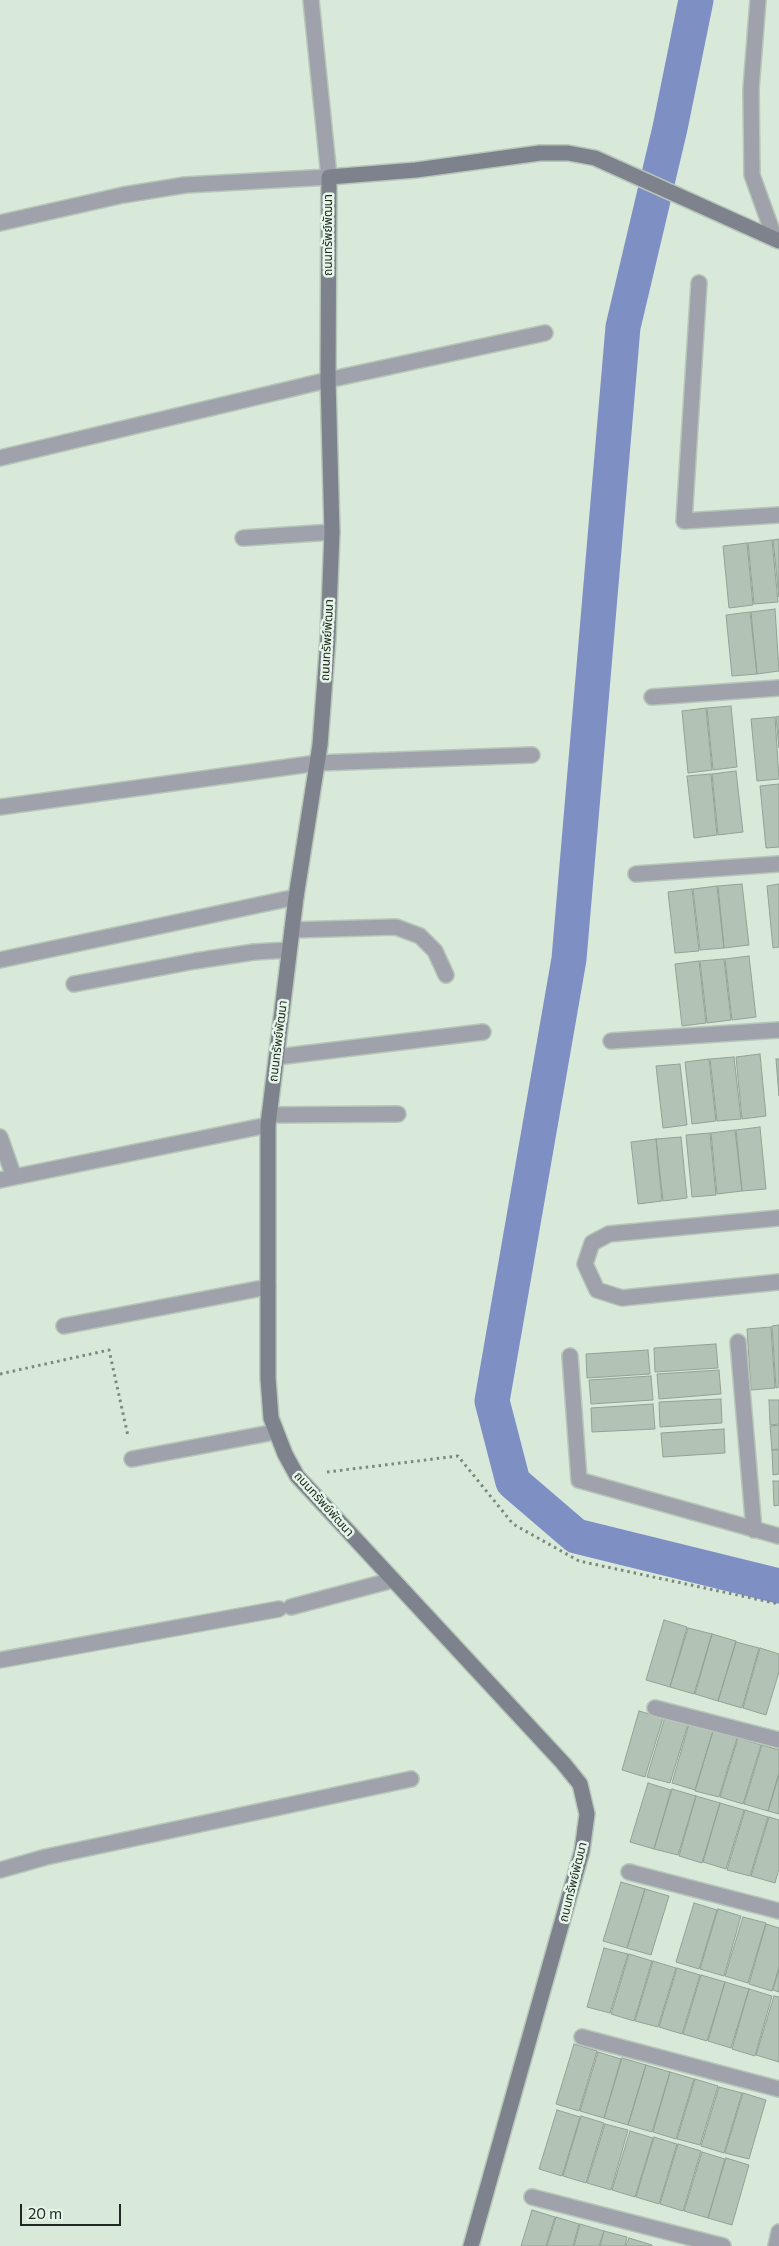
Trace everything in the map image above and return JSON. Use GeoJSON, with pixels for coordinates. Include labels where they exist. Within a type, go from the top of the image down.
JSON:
{"type":"FeatureCollection","features":[{"type":"Feature","properties":{"kind":"street"},"geometry":{"type":"LineString","coordinates":[[0,223],[123,195],[185,185],[329,177],[311,0]]}},
{"type":"Feature","properties":{"kind":"street"},"geometry":{"type":"LineString","coordinates":[[758,0],[751,89],[752,175],[777,240]]}},
{"type":"Feature","properties":{"kind":"street","name":"ถนนทรัพย์พัฒนา"},"geometry":{"type":"LineString","coordinates":[[471,2246],[582,1851],[587,1814],[580,1784],[563,1763],[297,1476],[275,1432],[271,1418],[268,1378],[268,1120],[296,897],[317,763],[328,638],[332,532],[328,380],[329,177],[416,170],[540,153],[568,153],[595,158],[777,240]]}},
{"type":"Feature","properties":{"kind":"street"},"geometry":{"type":"LineString","coordinates":[[699,283],[684,521],[779,515]]}},
{"type":"Feature","properties":{"kind":"street"},"geometry":{"type":"LineString","coordinates":[[0,458],[328,380],[545,333]]}},
{"type":"Feature","properties":{"kind":"street"},"geometry":{"type":"LineString","coordinates":[[243,538],[332,532]]}},
{"type":"Feature","properties":{"kind":"street"},"geometry":{"type":"LineString","coordinates":[[652,697],[779,688]]}},
{"type":"Feature","properties":{"kind":"street"},"geometry":{"type":"LineString","coordinates":[[0,806],[317,763],[532,755]]}},
{"type":"Feature","properties":{"kind":"street"},"geometry":{"type":"LineString","coordinates":[[636,874],[779,864]]}},
{"type":"Feature","properties":{"kind":"street"},"geometry":{"type":"LineString","coordinates":[[0,960],[296,897]]}},
{"type":"Feature","properties":{"kind":"street"},"geometry":{"type":"LineString","coordinates":[[292,930],[396,927],[420,936],[435,951],[446,975]]}},
{"type":"Feature","properties":{"kind":"street"},"geometry":{"type":"LineString","coordinates":[[74,984],[195,960],[254,952],[289,950]]}},
{"type":"Feature","properties":{"kind":"street"},"geometry":{"type":"LineString","coordinates":[[611,1041],[779,1030]]}},
{"type":"Feature","properties":{"kind":"street"},"geometry":{"type":"LineString","coordinates":[[277,1057],[483,1032]]}},
{"type":"Feature","properties":{"kind":"street"},"geometry":{"type":"LineString","coordinates":[[0,1137],[7,1178],[268,1120],[398,1114]]}},
{"type":"Feature","properties":{"kind":"street"},"geometry":{"type":"LineString","coordinates":[[779,1218],[609,1234],[592,1243],[584,1264],[597,1290],[622,1298],[779,1282]]}},
{"type":"Feature","properties":{"kind":"street"},"geometry":{"type":"LineString","coordinates":[[64,1326],[268,1287]]}},
{"type":"Feature","properties":{"kind":"street"},"geometry":{"type":"LineString","coordinates":[[738,1342],[754,1530]]}},
{"type":"Feature","properties":{"kind":"street"},"geometry":{"type":"LineString","coordinates":[[570,1356],[579,1480],[779,1536]]}},
{"type":"Feature","properties":{"kind":"street"},"geometry":{"type":"LineString","coordinates":[[132,1459],[275,1432]]}},
{"type":"Feature","properties":{"kind":"street"},"geometry":{"type":"LineString","coordinates":[[0,1660],[285,1608],[393,1580]]}},
{"type":"Feature","properties":{"kind":"street"},"geometry":{"type":"LineString","coordinates":[[655,1708],[779,1740]]}},
{"type":"Feature","properties":{"kind":"street"},"geometry":{"type":"LineString","coordinates":[[0,1870],[46,1856],[412,1779]]}},
{"type":"Feature","properties":{"kind":"street"},"geometry":{"type":"LineString","coordinates":[[629,1872],[779,1911]]}},
{"type":"Feature","properties":{"kind":"street"},"geometry":{"type":"LineString","coordinates":[[582,2037],[779,2089]]}},
{"type":"Feature","properties":{"kind":"street"},"geometry":{"type":"LineString","coordinates":[[532,2197],[723,2246]]}},
{"type":"Feature","properties":{"kind":"street"},"geometry":{"type":"LineString","coordinates":[[776,2246],[779,2232]]}},
{"type":"Feature","properties":{"kind":"path"},"geometry":{"type":"LineString","coordinates":[[0,1374],[109,1350],[132,1459]]}},
{"type":"Feature","properties":{"kind":"path"},"geometry":{"type":"LineString","coordinates":[[297,1476],[458,1456],[513,1524],[579,1561],[779,1604]]}},
{"type":"Feature","properties":{"kind":"building"},"geometry":{"type":"Polygon","coordinates":[[[779,539],[779,597],[773,540],[779,539]]]}},
{"type":"Feature","properties":{"kind":"building"},"geometry":{"type":"Polygon","coordinates":[[[772,540],[778,602],[754,604],[748,543],[772,540]]]}},
{"type":"Feature","properties":{"kind":"building"},"geometry":{"type":"Polygon","coordinates":[[[747,543],[753,605],[729,608],[723,546],[747,543]]]}},
{"type":"Feature","properties":{"kind":"building"},"geometry":{"type":"Polygon","coordinates":[[[775,609],[779,671],[757,674],[751,612],[775,609]]]}},
{"type":"Feature","properties":{"kind":"building"},"geometry":{"type":"Polygon","coordinates":[[[750,612],[757,674],[732,676],[726,615],[750,612]]]}},
{"type":"Feature","properties":{"kind":"building"},"geometry":{"type":"Polygon","coordinates":[[[731,706],[737,767],[713,770],[707,708],[731,706]]]}},
{"type":"Feature","properties":{"kind":"building"},"geometry":{"type":"Polygon","coordinates":[[[706,708],[712,770],[688,773],[682,711],[706,708]]]}},
{"type":"Feature","properties":{"kind":"building"},"geometry":{"type":"Polygon","coordinates":[[[779,716],[779,748],[776,717],[779,716]]]}},
{"type":"Feature","properties":{"kind":"building"},"geometry":{"type":"Polygon","coordinates":[[[775,717],[779,779],[757,781],[751,719],[775,717]]]}},
{"type":"Feature","properties":{"kind":"building"},"geometry":{"type":"Polygon","coordinates":[[[736,771],[743,832],[718,835],[712,774],[736,771]]]}},
{"type":"Feature","properties":{"kind":"building"},"geometry":{"type":"Polygon","coordinates":[[[711,774],[717,835],[694,838],[687,776],[711,774]]]}},
{"type":"Feature","properties":{"kind":"building"},"geometry":{"type":"Polygon","coordinates":[[[779,784],[779,847],[766,848],[760,786],[779,784]]]}},
{"type":"Feature","properties":{"kind":"building"},"geometry":{"type":"Polygon","coordinates":[[[742,884],[749,945],[724,948],[718,886],[742,884]]]}},
{"type":"Feature","properties":{"kind":"building"},"geometry":{"type":"Polygon","coordinates":[[[779,884],[779,947],[773,948],[767,886],[779,884]]]}},
{"type":"Feature","properties":{"kind":"building"},"geometry":{"type":"Polygon","coordinates":[[[717,886],[724,948],[700,950],[693,889],[717,886]]]}},
{"type":"Feature","properties":{"kind":"building"},"geometry":{"type":"Polygon","coordinates":[[[692,889],[699,951],[675,953],[668,892],[692,889]]]}},
{"type":"Feature","properties":{"kind":"building"},"geometry":{"type":"Polygon","coordinates":[[[749,956],[756,1017],[732,1020],[725,959],[749,956]]]}},
{"type":"Feature","properties":{"kind":"building"},"geometry":{"type":"Polygon","coordinates":[[[724,959],[731,1020],[707,1023],[700,961],[724,959]]]}},
{"type":"Feature","properties":{"kind":"building"},"geometry":{"type":"Polygon","coordinates":[[[699,961],[706,1023],[682,1026],[675,964],[699,961]]]}},
{"type":"Feature","properties":{"kind":"building"},"geometry":{"type":"Polygon","coordinates":[[[760,1054],[766,1116],[742,1119],[736,1057],[760,1054]]]}},
{"type":"Feature","properties":{"kind":"building"},"geometry":{"type":"Polygon","coordinates":[[[734,1057],[741,1119],[717,1121],[710,1059],[734,1057]]]}},
{"type":"Feature","properties":{"kind":"building"},"geometry":{"type":"Polygon","coordinates":[[[709,1059],[716,1121],[692,1124],[685,1062],[709,1059]]]}},
{"type":"Feature","properties":{"kind":"building"},"geometry":{"type":"Polygon","coordinates":[[[776,1059],[779,1059],[779,1096],[776,1059]]]}},
{"type":"Feature","properties":{"kind":"building"},"geometry":{"type":"Polygon","coordinates":[[[680,1064],[687,1125],[663,1128],[656,1066],[680,1064]]]}},
{"type":"Feature","properties":{"kind":"building"},"geometry":{"type":"Polygon","coordinates":[[[760,1127],[766,1189],[742,1191],[736,1130],[760,1127]]]}},
{"type":"Feature","properties":{"kind":"building"},"geometry":{"type":"Polygon","coordinates":[[[735,1130],[742,1191],[717,1194],[711,1133],[735,1130]]]}},
{"type":"Feature","properties":{"kind":"building"},"geometry":{"type":"Polygon","coordinates":[[[710,1133],[716,1195],[692,1197],[686,1135],[710,1133]]]}},
{"type":"Feature","properties":{"kind":"building"},"geometry":{"type":"Polygon","coordinates":[[[681,1137],[687,1198],[663,1201],[656,1139],[681,1137]]]}},
{"type":"Feature","properties":{"kind":"building"},"geometry":{"type":"Polygon","coordinates":[[[656,1139],[662,1201],[638,1204],[631,1142],[656,1139]]]}},
{"type":"Feature","properties":{"kind":"building"},"geometry":{"type":"Polygon","coordinates":[[[779,1325],[779,1387],[776,1388],[772,1326],[779,1325]]]}},
{"type":"Feature","properties":{"kind":"building"},"geometry":{"type":"Polygon","coordinates":[[[771,1327],[775,1388],[751,1390],[747,1329],[771,1327]]]}},
{"type":"Feature","properties":{"kind":"building"},"geometry":{"type":"Polygon","coordinates":[[[716,1344],[718,1368],[655,1372],[654,1348],[716,1344]]]}},
{"type":"Feature","properties":{"kind":"building"},"geometry":{"type":"Polygon","coordinates":[[[648,1350],[650,1374],[587,1378],[586,1354],[648,1350]]]}},
{"type":"Feature","properties":{"kind":"building"},"geometry":{"type":"Polygon","coordinates":[[[719,1370],[721,1394],[659,1399],[657,1374],[719,1370]]]}},
{"type":"Feature","properties":{"kind":"building"},"geometry":{"type":"Polygon","coordinates":[[[651,1376],[653,1400],[591,1404],[589,1380],[651,1376]]]}},
{"type":"Feature","properties":{"kind":"building"},"geometry":{"type":"Polygon","coordinates":[[[721,1399],[722,1423],[660,1427],[659,1402],[721,1399]]]}},
{"type":"Feature","properties":{"kind":"building"},"geometry":{"type":"Polygon","coordinates":[[[769,1400],[779,1400],[779,1424],[770,1425],[769,1400]]]}},
{"type":"Feature","properties":{"kind":"building"},"geometry":{"type":"Polygon","coordinates":[[[653,1404],[655,1429],[592,1432],[591,1408],[653,1404]]]}},
{"type":"Feature","properties":{"kind":"building"},"geometry":{"type":"Polygon","coordinates":[[[779,1425],[779,1449],[772,1450],[770,1426],[779,1425]]]}},
{"type":"Feature","properties":{"kind":"building"},"geometry":{"type":"Polygon","coordinates":[[[724,1429],[725,1453],[663,1457],[661,1433],[724,1429]]]}},
{"type":"Feature","properties":{"kind":"building"},"geometry":{"type":"Polygon","coordinates":[[[772,1450],[779,1450],[779,1474],[773,1475],[772,1450]]]}},
{"type":"Feature","properties":{"kind":"building"},"geometry":{"type":"Polygon","coordinates":[[[773,1481],[779,1481],[779,1505],[774,1506],[773,1481]]]}},
{"type":"Feature","properties":{"kind":"building"},"geometry":{"type":"Polygon","coordinates":[[[664,1620],[687,1627],[670,1687],[646,1680],[664,1620]]]}},
{"type":"Feature","properties":{"kind":"building"},"geometry":{"type":"Polygon","coordinates":[[[688,1628],[712,1634],[694,1694],[670,1687],[688,1628]]]}},
{"type":"Feature","properties":{"kind":"building"},"geometry":{"type":"Polygon","coordinates":[[[712,1634],[736,1641],[718,1701],[695,1694],[712,1634]]]}},
{"type":"Feature","properties":{"kind":"building"},"geometry":{"type":"Polygon","coordinates":[[[736,1642],[759,1648],[742,1708],[718,1701],[736,1642]]]}},
{"type":"Feature","properties":{"kind":"building"},"geometry":{"type":"Polygon","coordinates":[[[760,1648],[779,1654],[779,1672],[766,1715],[743,1708],[760,1648]]]}},
{"type":"Feature","properties":{"kind":"building"},"geometry":{"type":"Polygon","coordinates":[[[639,1711],[663,1718],[645,1777],[622,1770],[639,1711]]]}},
{"type":"Feature","properties":{"kind":"building"},"geometry":{"type":"Polygon","coordinates":[[[665,1717],[688,1724],[670,1783],[647,1777],[665,1717]]]}},
{"type":"Feature","properties":{"kind":"building"},"geometry":{"type":"Polygon","coordinates":[[[689,1724],[713,1731],[695,1790],[672,1783],[689,1724]]]}},
{"type":"Feature","properties":{"kind":"building"},"geometry":{"type":"Polygon","coordinates":[[[713,1731],[737,1738],[719,1797],[695,1791],[713,1731]]]}},
{"type":"Feature","properties":{"kind":"building"},"geometry":{"type":"Polygon","coordinates":[[[738,1738],[761,1745],[743,1804],[720,1797],[738,1738]]]}},
{"type":"Feature","properties":{"kind":"building"},"geometry":{"type":"Polygon","coordinates":[[[762,1745],[779,1750],[779,1772],[768,1811],[744,1804],[762,1745]]]}},
{"type":"Feature","properties":{"kind":"building"},"geometry":{"type":"Polygon","coordinates":[[[779,1775],[779,1814],[768,1811],[779,1775]]]}},
{"type":"Feature","properties":{"kind":"building"},"geometry":{"type":"Polygon","coordinates":[[[648,1783],[671,1790],[654,1849],[630,1842],[648,1783]]]}},
{"type":"Feature","properties":{"kind":"building"},"geometry":{"type":"Polygon","coordinates":[[[672,1789],[696,1796],[678,1855],[654,1849],[672,1789]]]}},
{"type":"Feature","properties":{"kind":"building"},"geometry":{"type":"Polygon","coordinates":[[[696,1796],[720,1803],[702,1863],[679,1856],[696,1796]]]}},
{"type":"Feature","properties":{"kind":"building"},"geometry":{"type":"Polygon","coordinates":[[[720,1803],[744,1810],[726,1869],[703,1862],[720,1803]]]}},
{"type":"Feature","properties":{"kind":"building"},"geometry":{"type":"Polygon","coordinates":[[[745,1810],[768,1817],[750,1876],[727,1870],[745,1810]]]}},
{"type":"Feature","properties":{"kind":"building"},"geometry":{"type":"Polygon","coordinates":[[[769,1817],[779,1820],[779,1869],[775,1883],[751,1876],[769,1817]]]}},
{"type":"Feature","properties":{"kind":"building"},"geometry":{"type":"Polygon","coordinates":[[[621,1882],[645,1889],[627,1948],[603,1941],[621,1882]]]}},
{"type":"Feature","properties":{"kind":"building"},"geometry":{"type":"Polygon","coordinates":[[[645,1889],[669,1896],[651,1955],[627,1948],[645,1889]]]}},
{"type":"Feature","properties":{"kind":"building"},"geometry":{"type":"Polygon","coordinates":[[[694,1903],[717,1910],[699,1969],[676,1962],[694,1903]]]}},
{"type":"Feature","properties":{"kind":"building"},"geometry":{"type":"Polygon","coordinates":[[[718,1909],[741,1916],[724,1976],[700,1969],[718,1909]]]}},
{"type":"Feature","properties":{"kind":"building"},"geometry":{"type":"Polygon","coordinates":[[[743,1917],[766,1923],[748,1983],[725,1976],[743,1917]]]}},
{"type":"Feature","properties":{"kind":"building"},"geometry":{"type":"Polygon","coordinates":[[[766,1924],[779,1928],[779,1967],[772,1991],[749,1984],[766,1924]]]}},
{"type":"Feature","properties":{"kind":"building"},"geometry":{"type":"Polygon","coordinates":[[[604,1948],[628,1954],[610,2013],[587,2007],[604,1948]]]}},
{"type":"Feature","properties":{"kind":"building"},"geometry":{"type":"Polygon","coordinates":[[[629,1954],[652,1961],[634,2021],[611,2014],[629,1954]]]}},
{"type":"Feature","properties":{"kind":"building"},"geometry":{"type":"Polygon","coordinates":[[[653,1961],[676,1968],[658,2027],[635,2021],[653,1961]]]}},
{"type":"Feature","properties":{"kind":"building"},"geometry":{"type":"Polygon","coordinates":[[[677,1968],[700,1975],[682,2034],[659,2027],[677,1968]]]}},
{"type":"Feature","properties":{"kind":"building"},"geometry":{"type":"Polygon","coordinates":[[[779,1969],[779,1992],[773,1990],[779,1969]]]}},
{"type":"Feature","properties":{"kind":"building"},"geometry":{"type":"Polygon","coordinates":[[[701,1975],[725,1982],[707,2041],[683,2034],[701,1975]]]}},
{"type":"Feature","properties":{"kind":"building"},"geometry":{"type":"Polygon","coordinates":[[[725,1982],[749,1989],[731,2048],[708,2041],[725,1982]]]}},
{"type":"Feature","properties":{"kind":"building"},"geometry":{"type":"Polygon","coordinates":[[[749,1989],[772,1996],[755,2056],[732,2049],[749,1989]]]}},
{"type":"Feature","properties":{"kind":"building"},"geometry":{"type":"Polygon","coordinates":[[[774,1996],[779,1997],[779,2062],[756,2055],[774,1996]]]}},
{"type":"Feature","properties":{"kind":"building"},"geometry":{"type":"Polygon","coordinates":[[[574,2044],[597,2051],[579,2111],[556,2104],[574,2044]]]}},
{"type":"Feature","properties":{"kind":"building"},"geometry":{"type":"Polygon","coordinates":[[[598,2052],[621,2059],[604,2118],[580,2111],[598,2052]]]}},
{"type":"Feature","properties":{"kind":"building"},"geometry":{"type":"Polygon","coordinates":[[[622,2058],[646,2065],[628,2125],[604,2118],[622,2058]]]}},
{"type":"Feature","properties":{"kind":"building"},"geometry":{"type":"Polygon","coordinates":[[[646,2065],[670,2072],[652,2132],[628,2125],[646,2065]]]}},
{"type":"Feature","properties":{"kind":"building"},"geometry":{"type":"Polygon","coordinates":[[[670,2072],[694,2079],[676,2139],[653,2132],[670,2072]]]}},
{"type":"Feature","properties":{"kind":"building"},"geometry":{"type":"Polygon","coordinates":[[[695,2079],[718,2086],[700,2145],[677,2139],[695,2079]]]}},
{"type":"Feature","properties":{"kind":"building"},"geometry":{"type":"Polygon","coordinates":[[[719,2087],[742,2093],[724,2153],[701,2146],[719,2087]]]}},
{"type":"Feature","properties":{"kind":"building"},"geometry":{"type":"Polygon","coordinates":[[[743,2093],[766,2100],[749,2159],[725,2153],[743,2093]]]}},
{"type":"Feature","properties":{"kind":"building"},"geometry":{"type":"Polygon","coordinates":[[[557,2110],[580,2117],[562,2176],[539,2169],[557,2110]]]}},
{"type":"Feature","properties":{"kind":"building"},"geometry":{"type":"Polygon","coordinates":[[[581,2116],[604,2123],[586,2183],[563,2176],[581,2116]]]}},
{"type":"Feature","properties":{"kind":"building"},"geometry":{"type":"Polygon","coordinates":[[[605,2124],[628,2130],[611,2190],[587,2183],[605,2124]]]}},
{"type":"Feature","properties":{"kind":"building"},"geometry":{"type":"Polygon","coordinates":[[[630,2131],[653,2138],[635,2197],[612,2190],[630,2131]]]}},
{"type":"Feature","properties":{"kind":"building"},"geometry":{"type":"Polygon","coordinates":[[[654,2137],[677,2144],[659,2204],[636,2197],[654,2137]]]}},
{"type":"Feature","properties":{"kind":"building"},"geometry":{"type":"Polygon","coordinates":[[[678,2144],[701,2151],[683,2211],[660,2204],[678,2144]]]}},
{"type":"Feature","properties":{"kind":"building"},"geometry":{"type":"Polygon","coordinates":[[[702,2152],[725,2159],[708,2218],[684,2211],[702,2152]]]}},
{"type":"Feature","properties":{"kind":"building"},"geometry":{"type":"Polygon","coordinates":[[[726,2158],[749,2165],[732,2225],[708,2218],[726,2158]]]}},
{"type":"Feature","properties":{"kind":"building"},"geometry":{"type":"Polygon","coordinates":[[[532,2210],[555,2217],[546,2246],[521,2246],[532,2210]]]}},
{"type":"Feature","properties":{"kind":"building"},"geometry":{"type":"Polygon","coordinates":[[[556,2217],[579,2224],[573,2246],[547,2246],[556,2217]]]}},
{"type":"Feature","properties":{"kind":"building"},"geometry":{"type":"Polygon","coordinates":[[[580,2224],[604,2231],[599,2246],[574,2246],[580,2224]]]}},
{"type":"Feature","properties":{"kind":"building"},"geometry":{"type":"Polygon","coordinates":[[[604,2231],[627,2237],[625,2246],[600,2246],[604,2231]]]}},
{"type":"Feature","properties":{"kind":"building"},"geometry":{"type":"Polygon","coordinates":[[[629,2238],[652,2245],[652,2246],[626,2246],[629,2238]]]}},
{"type":"Feature","properties":{"kind":"waterway"},"geometry":{"type":"LineString","coordinates":[[696,0],[670,128],[623,327],[569,959],[492,1401],[513,1482],[576,1536],[779,1586]]}}]}
